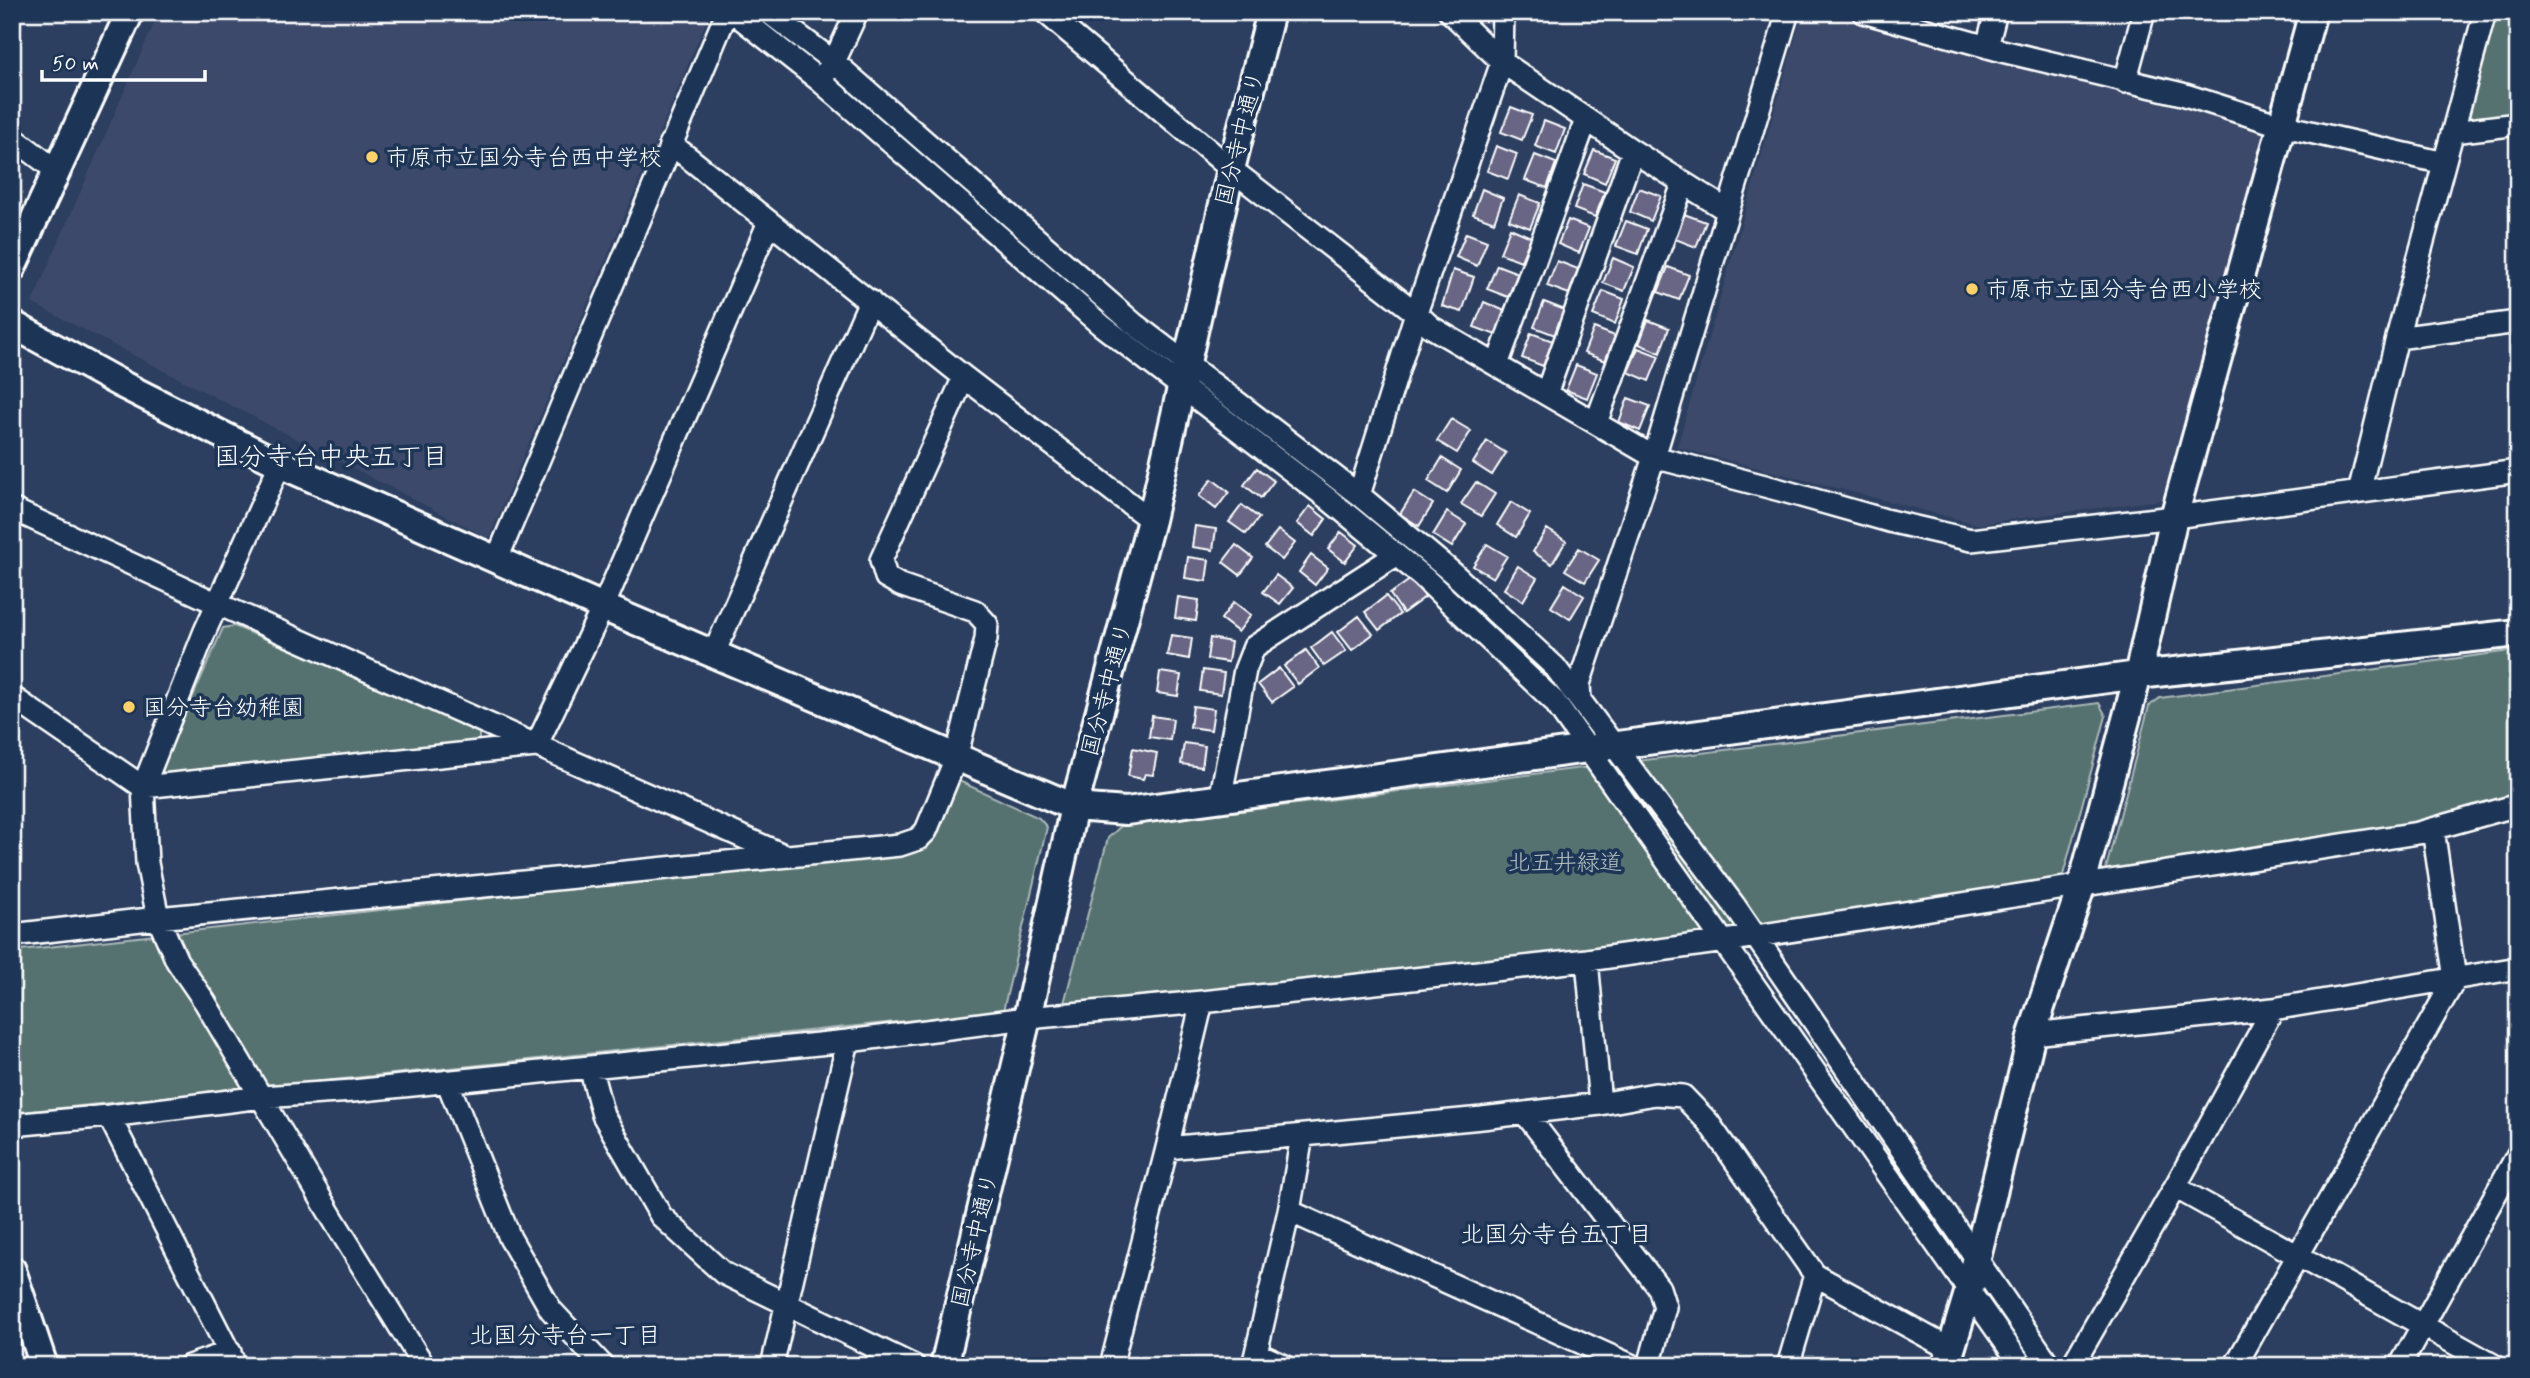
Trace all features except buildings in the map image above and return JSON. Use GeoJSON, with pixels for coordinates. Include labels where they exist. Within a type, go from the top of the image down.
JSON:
{"type":"FeatureCollection","features":[{"type":"Feature","properties":{"kind":"street"},"geometry":{"type":"LineString","coordinates":[[12,268],[130,12]]}},
{"type":"Feature","properties":{"kind":"street"},"geometry":{"type":"LineString","coordinates":[[497,559],[727,12]]}},
{"type":"Feature","properties":{"kind":"street"},"geometry":{"type":"LineString","coordinates":[[733,12],[819,80],[1101,325],[1184,376],[1359,495],[1454,574],[1555,667],[1754,936],[2050,1366]]}},
{"type":"Feature","properties":{"kind":"street"},"geometry":{"type":"LineString","coordinates":[[768,12],[834,62],[1133,323],[1184,376],[1396,555],[1525,671],[1554,701],[2022,1366]]}},
{"type":"Feature","properties":{"kind":"street"},"geometry":{"type":"LineString","coordinates":[[819,80],[834,62],[857,12]]}},
{"type":"Feature","properties":{"kind":"street","name":"国分寺中通り"},"geometry":{"type":"LineString","coordinates":[[944,1366],[1074,807],[1151,520],[1231,169],[1271,12]]}},
{"type":"Feature","properties":{"kind":"street"},"geometry":{"type":"LineString","coordinates":[[1450,12],[1502,62],[1633,152],[1728,211]]}},
{"type":"Feature","properties":{"kind":"street"},"geometry":{"type":"LineString","coordinates":[[1359,495],[1416,313],[1502,62],[1503,12]]}},
{"type":"Feature","properties":{"kind":"street"},"geometry":{"type":"LineString","coordinates":[[1580,700],[1579,684],[1654,457],[1788,12]]}},
{"type":"Feature","properties":{"kind":"street"},"geometry":{"type":"LineString","coordinates":[[1863,12],[1987,47],[2182,94],[2280,124],[2444,163]]}},
{"type":"Feature","properties":{"kind":"street"},"geometry":{"type":"LineString","coordinates":[[1987,47],[1996,12]]}},
{"type":"Feature","properties":{"kind":"street"},"geometry":{"type":"LineString","coordinates":[[2125,82],[2144,12]]}},
{"type":"Feature","properties":{"kind":"street"},"geometry":{"type":"LineString","coordinates":[[1167,1147],[1525,1113],[1655,1094],[1683,1096],[1708,1122],[1815,1275],[1948,1357],[1969,1290],[2032,1034],[2082,884],[2138,675],[2174,517],[2313,12]]}},
{"type":"Feature","properties":{"kind":"street"},"geometry":{"type":"LineString","coordinates":[[2360,492],[2485,12]]}},
{"type":"Feature","properties":{"kind":"street"},"geometry":{"type":"LineString","coordinates":[[1049,14],[1231,169],[1431,327],[1654,457],[1889,521],[1971,540],[2174,517],[2518,471]]}},
{"type":"Feature","properties":{"kind":"street"},"geometry":{"type":"LineString","coordinates":[[1497,366],[1586,120]]}},
{"type":"Feature","properties":{"kind":"street"},"geometry":{"type":"LineString","coordinates":[[2453,132],[2518,124]]}},
{"type":"Feature","properties":{"kind":"street"},"geometry":{"type":"LineString","coordinates":[[12,137],[57,171]]}},
{"type":"Feature","properties":{"kind":"street"},"geometry":{"type":"LineString","coordinates":[[670,143],[964,377],[1151,520]]}},
{"type":"Feature","properties":{"kind":"street"},"geometry":{"type":"LineString","coordinates":[[1546,394],[1633,152]]}},
{"type":"Feature","properties":{"kind":"street"},"geometry":{"type":"LineString","coordinates":[[1595,423],[1683,184]]}},
{"type":"Feature","properties":{"kind":"street"},"geometry":{"type":"LineString","coordinates":[[536,746],[603,607],[769,222]]}},
{"type":"Feature","properties":{"kind":"street"},"geometry":{"type":"LineString","coordinates":[[714,653],[870,301]]}},
{"type":"Feature","properties":{"kind":"street"},"geometry":{"type":"LineString","coordinates":[[2398,338],[2518,322]]}},
{"type":"Feature","properties":{"kind":"street"},"geometry":{"type":"LineString","coordinates":[[12,324],[121,384],[280,464],[603,607],[1074,807],[1126,811],[1220,800],[2138,675],[2518,633]]}},
{"type":"Feature","properties":{"kind":"street"},"geometry":{"type":"LineString","coordinates":[[12,934],[900,845],[918,839],[926,831],[956,758],[986,639],[987,624],[975,611],[900,585],[886,577],[881,560],[964,377]]}},
{"type":"Feature","properties":{"kind":"street"},"geometry":{"type":"LineString","coordinates":[[280,464],[218,604],[143,787],[147,863],[158,918],[177,961],[424,1366]]}},
{"type":"Feature","properties":{"kind":"street"},"geometry":{"type":"LineString","coordinates":[[12,509],[218,604],[783,855]]}},
{"type":"Feature","properties":{"kind":"street"},"geometry":{"type":"LineString","coordinates":[[1220,800],[1245,670],[1254,648],[1396,555]]}},
{"type":"Feature","properties":{"kind":"street"},"geometry":{"type":"LineString","coordinates":[[12,696],[143,787],[536,746]]}},
{"type":"Feature","properties":{"kind":"street"},"geometry":{"type":"LineString","coordinates":[[12,1125],[262,1097],[848,1041],[1027,1018],[1202,1002],[1587,960],[2290,854],[2433,829],[2518,805]]}},
{"type":"Feature","properties":{"kind":"street"},"geometry":{"type":"LineString","coordinates":[[2235,1366],[2455,979],[2433,829]]}},
{"type":"Feature","properties":{"kind":"street"},"geometry":{"type":"LineString","coordinates":[[1587,960],[1600,1104]]}},
{"type":"Feature","properties":{"kind":"street"},"geometry":{"type":"LineString","coordinates":[[2032,1034],[2273,1009],[2518,968]]}},
{"type":"Feature","properties":{"kind":"street"},"geometry":{"type":"LineString","coordinates":[[1111,1366],[1202,1002]]}},
{"type":"Feature","properties":{"kind":"street"},"geometry":{"type":"LineString","coordinates":[[2072,1366],[2273,1009]]}},
{"type":"Feature","properties":{"kind":"street"},"geometry":{"type":"LineString","coordinates":[[772,1366],[848,1041]]}},
{"type":"Feature","properties":{"kind":"street"},"geometry":{"type":"LineString","coordinates":[[590,1067],[603,1115],[661,1216],[723,1273],[915,1366]]}},
{"type":"Feature","properties":{"kind":"street"},"geometry":{"type":"LineString","coordinates":[[447,1081],[510,1238],[551,1310],[603,1366]]}},
{"type":"Feature","properties":{"kind":"street"},"geometry":{"type":"LineString","coordinates":[[1525,1113],[1659,1288],[1665,1307],[1649,1366]]}},
{"type":"Feature","properties":{"kind":"street"},"geometry":{"type":"LineString","coordinates":[[109,1116],[233,1359],[189,1366]]}},
{"type":"Feature","properties":{"kind":"street"},"geometry":{"type":"LineString","coordinates":[[1285,1366],[1255,1359],[1289,1211],[1302,1136]]}},
{"type":"Feature","properties":{"kind":"street"},"geometry":{"type":"LineString","coordinates":[[2400,1366],[2518,1154]]}},
{"type":"Feature","properties":{"kind":"street"},"geometry":{"type":"LineString","coordinates":[[2175,1187],[2495,1366]]}},
{"type":"Feature","properties":{"kind":"street"},"geometry":{"type":"LineString","coordinates":[[1289,1211],[1633,1366]]}},
{"type":"Feature","properties":{"kind":"street"},"geometry":{"type":"LineString","coordinates":[[12,1270],[44,1366]]}},
{"type":"Feature","properties":{"kind":"street"},"geometry":{"type":"LineString","coordinates":[[1788,1366],[1815,1275]]}},
{"type":"Feature","properties":{"kind":"shaded area","name":"市原市立国分寺台西中学校"},"geometry":{"type":"Polygon","coordinates":[[[159,12],[710,12],[489,538],[32,303],[159,12]]]}},
{"type":"Feature","properties":{"kind":"shaded area","name":"市原市立国分寺台西小学校"},"geometry":{"type":"Polygon","coordinates":[[[1803,12],[1818,12],[2266,131],[2161,500],[1977,524],[1677,447],[1803,12]]]}},
{"type":"Feature","properties":{"kind":"green space"},"geometry":{"type":"Polygon","coordinates":[[[2493,12],[2518,12],[2518,119],[2471,125],[2466,116],[2493,12]]]}},
{"type":"Feature","properties":{"kind":"green space"},"geometry":{"type":"Polygon","coordinates":[[[234,626],[479,728],[479,742],[167,777],[161,769],[223,628],[234,626]]]}},
{"type":"Feature","properties":{"kind":"green space"},"geometry":{"type":"Polygon","coordinates":[[[2518,650],[2518,796],[2436,822],[2105,872],[2149,706],[2160,698],[2518,650]]]}},
{"type":"Feature","properties":{"kind":"green space","name":"北五井緑道"},"geometry":{"type":"Polygon","coordinates":[[[2099,703],[2106,716],[2062,879],[1582,951],[1063,1007],[1108,838],[1121,826],[2099,703]]]}},
{"type":"Feature","properties":{"kind":"green space"},"geometry":{"type":"Polygon","coordinates":[[[959,781],[1039,818],[1047,827],[1003,1011],[12,1113],[12,951],[927,849],[959,781]]]}},
{"type":"Feature","properties":{"kind":"place","name":"市原市立国分寺台西中学校"},"geometry":{"type":"Point","coordinates":[372,157]}},
{"type":"Feature","properties":{"kind":"place","name":"市原市立国分寺台西小学校"},"geometry":{"type":"Point","coordinates":[1972,289]}},
{"type":"Feature","properties":{"kind":"place","name":"国分寺台幼稚園"},"geometry":{"type":"Point","coordinates":[129,707]}},
{"type":"Feature","properties":{"kind":"district","name":"国分寺台中央五丁目"},"geometry":{"type":"Point","coordinates":[331,456]}},
{"type":"Feature","properties":{"kind":"district","name":"北国分寺台五丁目"},"geometry":{"type":"Point","coordinates":[1556,1234]}},
{"type":"Feature","properties":{"kind":"district","name":"北国分寺台一丁目"},"geometry":{"type":"Point","coordinates":[565,1335]}}]}
